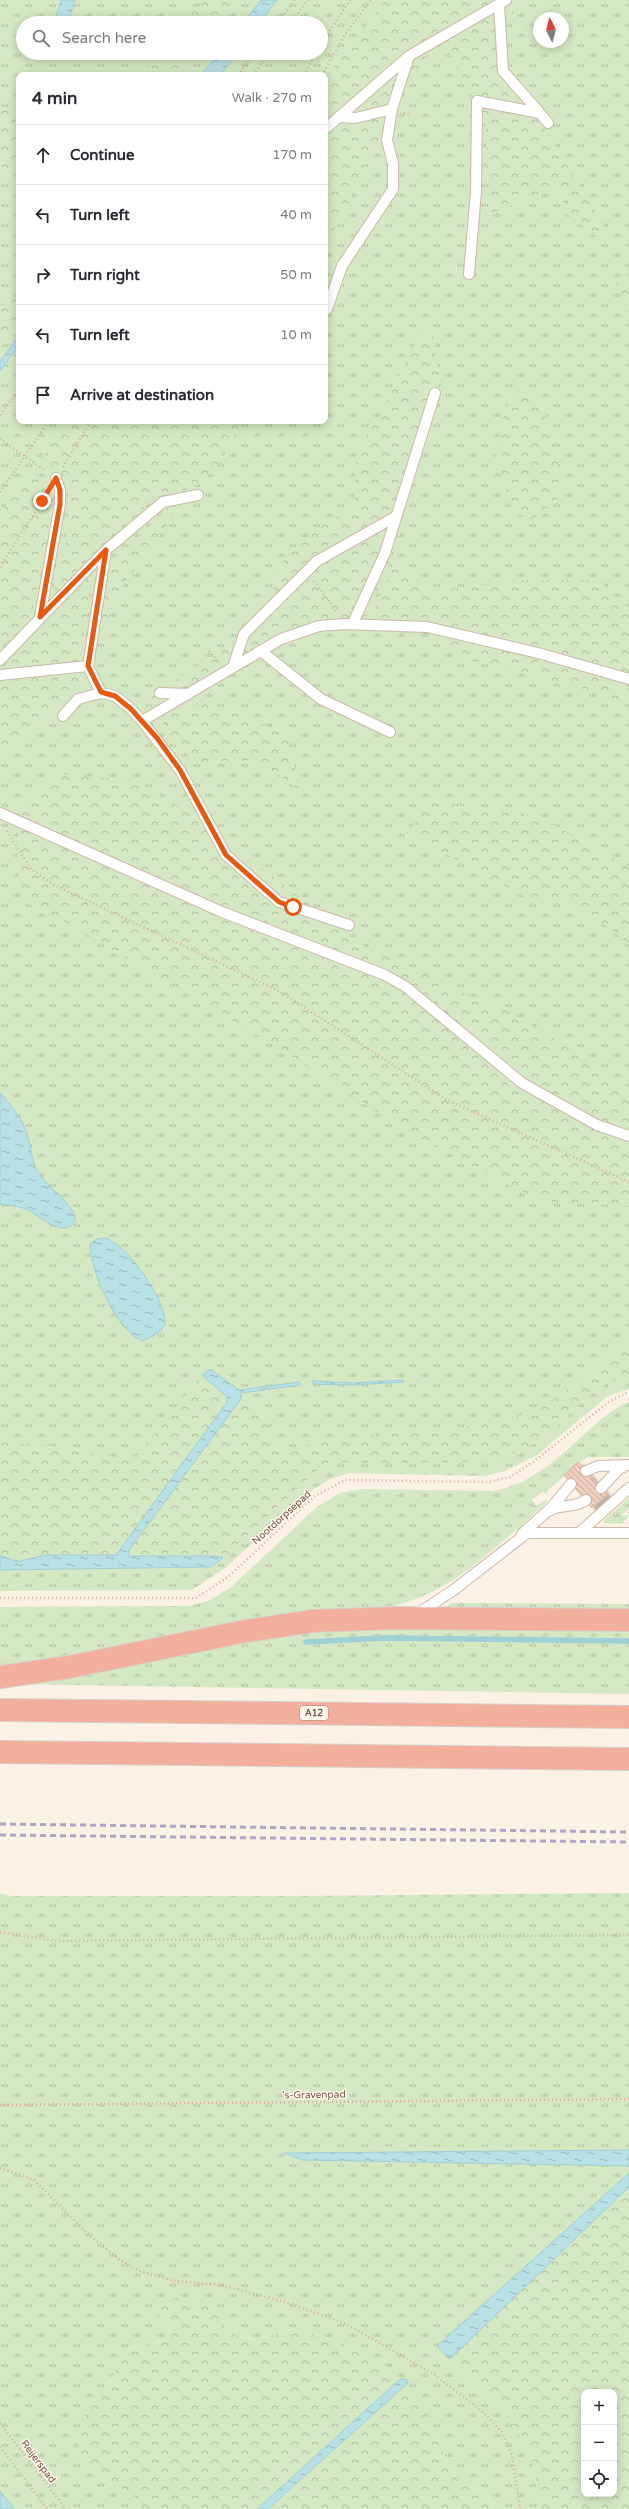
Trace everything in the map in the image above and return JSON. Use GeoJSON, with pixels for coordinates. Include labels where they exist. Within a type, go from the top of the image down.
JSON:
{"type":"FeatureCollection","features":[{"type":"Feature","properties":{"kind":"highway"},"geometry":{"type":"LineString","coordinates":[[0,1677],[69,1666],[185,1642],[285,1624],[346,1619],[411,1618],[629,1620]]}},
{"type":"Feature","properties":{"kind":"highway","name":"A12"},"geometry":{"type":"LineString","coordinates":[[0,1710],[629,1717]]}},
{"type":"Feature","properties":{"kind":"highway"},"geometry":{"type":"LineString","coordinates":[[0,1752],[629,1759]]}},
{"type":"Feature","properties":{"kind":"lane"},"geometry":{"type":"LineString","coordinates":[[328,127],[409,56],[503,2],[503,71],[548,123]]}},
{"type":"Feature","properties":{"kind":"lane"},"geometry":{"type":"LineString","coordinates":[[328,306],[342,266],[393,189],[393,164],[387,140],[392,109],[409,56]]}},
{"type":"Feature","properties":{"kind":"lane"},"geometry":{"type":"LineString","coordinates":[[469,274],[476,191],[477,101],[540,112]]}},
{"type":"Feature","properties":{"kind":"lane"},"geometry":{"type":"LineString","coordinates":[[340,117],[356,118],[392,109]]}},
{"type":"Feature","properties":{"kind":"lane"},"geometry":{"type":"LineString","coordinates":[[393,164],[399,152]]}},
{"type":"Feature","properties":{"kind":"lane"},"geometry":{"type":"LineString","coordinates":[[348,623],[385,553],[395,517],[435,394]]}},
{"type":"Feature","properties":{"kind":"lane"},"geometry":{"type":"LineString","coordinates":[[40,617],[60,504],[60,490],[56,478]]}},
{"type":"Feature","properties":{"kind":"lane"},"geometry":{"type":"LineString","coordinates":[[0,660],[106,550],[163,502],[198,495]]}},
{"type":"Feature","properties":{"kind":"lane"},"geometry":{"type":"LineString","coordinates":[[233,668],[244,634],[308,572],[317,561],[395,517]]}},
{"type":"Feature","properties":{"kind":"lane"},"geometry":{"type":"LineString","coordinates":[[101,692],[88,666],[106,550]]}},
{"type":"Feature","properties":{"kind":"lane"},"geometry":{"type":"LineString","coordinates":[[142,721],[281,639],[319,626],[348,623],[428,627],[538,653],[629,679]]}},
{"type":"Feature","properties":{"kind":"lane"},"geometry":{"type":"LineString","coordinates":[[261,651],[321,699],[390,732]]}},
{"type":"Feature","properties":{"kind":"lane"},"geometry":{"type":"LineString","coordinates":[[0,675],[88,666]]}},
{"type":"Feature","properties":{"kind":"lane"},"geometry":{"type":"LineString","coordinates":[[62,716],[78,699],[101,692],[115,696],[131,709],[142,721],[180,770],[226,855],[279,902],[349,925]]}},
{"type":"Feature","properties":{"kind":"lane"},"geometry":{"type":"LineString","coordinates":[[160,693],[188,694]]}},
{"type":"Feature","properties":{"kind":"lane"},"geometry":{"type":"LineString","coordinates":[[0,814],[222,912],[385,975],[406,987],[522,1083],[597,1125],[629,1136]]}},
{"type":"Feature","properties":{"kind":"lane"},"geometry":{"type":"LineString","coordinates":[[586,1471],[598,1466],[629,1465]]}},
{"type":"Feature","properties":{"kind":"lane"},"geometry":{"type":"LineString","coordinates":[[601,1488],[619,1469],[629,1465]]}},
{"type":"Feature","properties":{"kind":"lane"},"geometry":{"type":"LineString","coordinates":[[411,1618],[459,1586],[549,1511],[571,1484]]}},
{"type":"Feature","properties":{"kind":"lane"},"geometry":{"type":"LineString","coordinates":[[579,1533],[629,1488]]}},
{"type":"Feature","properties":{"kind":"lane"},"geometry":{"type":"LineString","coordinates":[[549,1511],[555,1508],[577,1506],[586,1500]]}},
{"type":"Feature","properties":{"kind":"lane"},"geometry":{"type":"LineString","coordinates":[[514,1540],[530,1532],[629,1533]]}},
{"type":"Feature","properties":{"kind":"path"},"geometry":{"type":"LineString","coordinates":[[282,16],[294,0]]}},
{"type":"Feature","properties":{"kind":"path"},"geometry":{"type":"LineString","coordinates":[[296,16],[308,0]]}},
{"type":"Feature","properties":{"kind":"path"},"geometry":{"type":"LineString","coordinates":[[328,33],[350,0]]}},
{"type":"Feature","properties":{"kind":"path"},"geometry":{"type":"LineString","coordinates":[[324,72],[344,36],[371,0]]}},
{"type":"Feature","properties":{"kind":"path"},"geometry":{"type":"LineString","coordinates":[[240,72],[250,60]]}},
{"type":"Feature","properties":{"kind":"path"},"geometry":{"type":"LineString","coordinates":[[255,72],[264,60]]}},
{"type":"Feature","properties":{"kind":"path"},"geometry":{"type":"LineString","coordinates":[[306,72],[312,60]]}},
{"type":"Feature","properties":{"kind":"path"},"geometry":{"type":"LineString","coordinates":[[0,415],[16,394]]}},
{"type":"Feature","properties":{"kind":"path"},"geometry":{"type":"LineString","coordinates":[[0,492],[47,424]]}},
{"type":"Feature","properties":{"kind":"path"},"geometry":{"type":"LineString","coordinates":[[0,567],[89,424]]}},
{"type":"Feature","properties":{"kind":"path"},"geometry":{"type":"LineString","coordinates":[[0,439],[56,478]]}},
{"type":"Feature","properties":{"kind":"path"},"geometry":{"type":"LineString","coordinates":[[308,572],[348,623]]}},
{"type":"Feature","properties":{"kind":"path"},"geometry":{"type":"LineString","coordinates":[[0,827],[7,831],[31,869],[54,885],[279,991],[447,1100],[629,1182]]}},
{"type":"Feature","properties":{"kind":"path","name":"Nootdorpsepad"},"geometry":{"type":"LineString","coordinates":[[0,1598],[196,1598],[228,1577],[315,1496],[345,1480],[489,1482],[510,1477],[533,1462],[610,1401],[629,1392]]}},
{"type":"Feature","properties":{"kind":"path"},"geometry":{"type":"LineString","coordinates":[[0,1932],[55,1941],[629,1935]]}},
{"type":"Feature","properties":{"kind":"path","name":"'s-Gravenpad"},"geometry":{"type":"LineString","coordinates":[[0,2105],[629,2099]]}},
{"type":"Feature","properties":{"kind":"path"},"geometry":{"type":"LineString","coordinates":[[0,2168],[34,2180],[89,2235],[119,2259],[140,2271],[175,2281],[220,2285],[289,2303],[344,2323],[432,2373],[482,2411],[502,2432],[512,2455],[520,2509]]}},
{"type":"Feature","properties":{"kind":"path","name":"Reijerspad"},"geometry":{"type":"LineString","coordinates":[[0,2423],[66,2509]]}},
{"type":"Feature","properties":{"kind":"path"},"geometry":{"type":"LineString","coordinates":[[0,2447],[48,2509]]}},
{"type":"Feature","properties":{"kind":"green space"},"geometry":{"type":"Polygon","coordinates":[[[0,0],[61,0],[56,16],[16,16],[16,60],[214,60],[203,72],[16,72],[16,339],[0,361],[0,0]]]}},
{"type":"Feature","properties":{"kind":"green space"},"geometry":{"type":"Polygon","coordinates":[[[75,0],[261,0],[248,16],[70,16],[75,0]]]}},
{"type":"Feature","properties":{"kind":"green space"},"geometry":{"type":"Polygon","coordinates":[[[206,0],[237,0],[224,16],[178,16],[200,6],[206,0]]]}},
{"type":"Feature","properties":{"kind":"green space"},"geometry":{"type":"Polygon","coordinates":[[[277,0],[629,0],[629,1389],[608,1396],[537,1455],[505,1471],[485,1476],[350,1473],[330,1479],[309,1492],[225,1568],[192,1590],[0,1591],[0,1570],[211,1567],[0,1555],[0,371],[16,349],[16,424],[328,424],[328,72],[223,72],[232,60],[328,60],[328,16],[265,16],[277,0]]]}},
{"type":"Feature","properties":{"kind":"green space"},"geometry":{"type":"Polygon","coordinates":[[[386,0],[524,0],[493,38],[522,102],[489,111],[517,108],[540,121],[605,228],[599,238],[568,215],[559,191],[541,195],[489,213],[485,112],[481,113],[440,34],[387,122],[328,244],[328,75],[386,0]]]}},
{"type":"Feature","properties":{"kind":"green space"},"geometry":{"type":"Polygon","coordinates":[[[137,60],[193,60],[190,67],[155,70],[137,60]]]}},
{"type":"Feature","properties":{"kind":"green space"},"geometry":{"type":"Polygon","coordinates":[[[16,103],[16,175],[12,170],[0,165],[0,110],[16,103]]]}},
{"type":"Feature","properties":{"kind":"green space"},"geometry":{"type":"Polygon","coordinates":[[[629,273],[629,314],[616,281],[618,277],[629,273]]]}},
{"type":"Feature","properties":{"kind":"green space"},"geometry":{"type":"Polygon","coordinates":[[[16,297],[16,330],[0,350],[0,307],[16,297]]]}},
{"type":"Feature","properties":{"kind":"green space"},"geometry":{"type":"Polygon","coordinates":[[[426,330],[433,335],[440,381],[395,550],[366,619],[329,621],[298,626],[159,707],[148,697],[259,627],[285,557],[327,522],[349,510],[354,500],[357,450],[379,417],[414,345],[426,330]]]}},
{"type":"Feature","properties":{"kind":"green space"},"geometry":{"type":"Polygon","coordinates":[[[519,389],[538,399],[542,405],[554,445],[561,485],[561,492],[556,501],[530,521],[512,508],[496,455],[505,409],[519,389]]]}},
{"type":"Feature","properties":{"kind":"green space"},"geometry":{"type":"Polygon","coordinates":[[[66,424],[240,424],[221,462],[202,482],[189,489],[155,497],[53,595],[70,518],[70,489],[65,476],[41,459],[66,424]]]}},
{"type":"Feature","properties":{"kind":"green space"},"geometry":{"type":"Polygon","coordinates":[[[31,470],[50,484],[56,497],[31,617],[0,648],[0,514],[31,470]]]}},
{"type":"Feature","properties":{"kind":"green space"},"geometry":{"type":"Polygon","coordinates":[[[176,507],[178,510],[118,592],[92,660],[110,564],[168,508],[176,507]]]}},
{"type":"Feature","properties":{"kind":"green space"},"geometry":{"type":"Polygon","coordinates":[[[396,561],[431,591],[524,580],[600,580],[629,614],[629,684],[602,694],[474,661],[433,635],[367,626],[396,561]]]}},
{"type":"Feature","properties":{"kind":"green space"},"geometry":{"type":"Polygon","coordinates":[[[92,574],[79,673],[87,683],[22,737],[0,758],[0,671],[92,574]]]}},
{"type":"Feature","properties":{"kind":"green space"},"geometry":{"type":"Polygon","coordinates":[[[629,688],[629,704],[605,696],[629,688]]]}},
{"type":"Feature","properties":{"kind":"green space"},"geometry":{"type":"Polygon","coordinates":[[[205,701],[287,734],[300,790],[256,760],[201,762],[178,749],[160,718],[205,701]]]}},
{"type":"Feature","properties":{"kind":"green space"},"geometry":{"type":"Polygon","coordinates":[[[56,774],[133,780],[190,813],[362,945],[461,992],[510,1012],[560,1042],[609,1082],[629,1093],[629,1206],[547,1202],[508,1185],[407,1131],[263,1038],[67,923],[25,902],[19,893],[19,827],[23,813],[30,799],[41,786],[56,774]]]}},
{"type":"Feature","properties":{"kind":"green space"},"geometry":{"type":"Polygon","coordinates":[[[434,799],[491,813],[518,813],[541,818],[629,867],[629,944],[609,928],[566,902],[527,898],[407,833],[434,799]]]}},
{"type":"Feature","properties":{"kind":"green space"},"geometry":{"type":"Polygon","coordinates":[[[629,1340],[629,1376],[619,1378],[594,1391],[569,1414],[549,1437],[513,1453],[477,1462],[325,1463],[223,1558],[217,1556],[128,1556],[129,1550],[241,1399],[269,1413],[268,1436],[288,1455],[316,1440],[464,1427],[510,1419],[542,1407],[595,1370],[629,1340]]]}},
{"type":"Feature","properties":{"kind":"green space"},"geometry":{"type":"Polygon","coordinates":[[[202,1375],[227,1397],[227,1402],[116,1555],[45,1555],[17,1562],[0,1555],[0,1443],[46,1445],[133,1460],[202,1375]]]}},
{"type":"Feature","properties":{"kind":"green space"},"geometry":{"type":"Polygon","coordinates":[[[629,1402],[629,1457],[587,1457],[548,1490],[547,1494],[542,1492],[532,1500],[536,1506],[547,1499],[546,1503],[522,1525],[527,1524],[516,1530],[454,1580],[421,1597],[402,1604],[380,1609],[0,1670],[0,1607],[189,1606],[208,1601],[230,1588],[317,1507],[340,1493],[361,1489],[493,1491],[507,1487],[521,1482],[545,1468],[613,1410],[629,1402]]]}},
{"type":"Feature","properties":{"kind":"green space"},"geometry":{"type":"Polygon","coordinates":[[[629,1498],[629,1509],[621,1515],[629,1516],[622,1524],[604,1523],[604,1520],[629,1498]]]}},
{"type":"Feature","properties":{"kind":"green space"},"geometry":{"type":"Polygon","coordinates":[[[451,1603],[629,1604],[629,1613],[441,1611],[451,1603]]]}},
{"type":"Feature","properties":{"kind":"green space"},"geometry":{"type":"Polygon","coordinates":[[[629,1626],[629,1694],[10,1684],[285,1630],[629,1626]]]}},
{"type":"Feature","properties":{"kind":"green space"},"geometry":{"type":"Polygon","coordinates":[[[0,1893],[9,1896],[297,1896],[629,1893],[629,2150],[285,2154],[302,2160],[629,2166],[629,2173],[437,2346],[506,2414],[531,2455],[541,2509],[492,2509],[490,2498],[457,2479],[408,2383],[406,2380],[400,2379],[385,2365],[293,2329],[259,2340],[232,2335],[211,2308],[154,2313],[172,2321],[166,2339],[126,2351],[107,2386],[100,2480],[134,2494],[139,2509],[14,2509],[0,2491],[0,1893]]]}},
{"type":"Feature","properties":{"kind":"green space"},"geometry":{"type":"Polygon","coordinates":[[[629,2187],[629,2509],[541,2509],[531,2455],[506,2414],[450,2359],[629,2187]]]}},
{"type":"Feature","properties":{"kind":"green space"},"geometry":{"type":"Polygon","coordinates":[[[178,2296],[211,2308],[232,2335],[259,2340],[293,2329],[332,2341],[385,2365],[400,2379],[257,2509],[139,2509],[134,2494],[100,2480],[79,2454],[80,2423],[107,2386],[126,2351],[166,2339],[172,2321],[153,2313],[178,2296]]]}},
{"type":"Feature","properties":{"kind":"green space"},"geometry":{"type":"Polygon","coordinates":[[[408,2383],[457,2479],[490,2498],[492,2509],[268,2509],[408,2383]]]}},
{"type":"Feature","properties":{"kind":"water"},"geometry":{"type":"Polygon","coordinates":[[[61,0],[75,0],[70,16],[56,16],[61,0]]]}},
{"type":"Feature","properties":{"kind":"water"},"geometry":{"type":"Polygon","coordinates":[[[261,0],[277,0],[265,16],[248,16],[261,0]]]}},
{"type":"Feature","properties":{"kind":"water"},"geometry":{"type":"Polygon","coordinates":[[[214,60],[232,60],[223,72],[203,72],[214,60]]]}},
{"type":"Feature","properties":{"kind":"water"},"geometry":{"type":"Polygon","coordinates":[[[16,339],[16,349],[0,371],[0,361],[16,339]]]}},
{"type":"Feature","properties":{"kind":"water"},"geometry":{"type":"Polygon","coordinates":[[[0,1093],[15,1111],[24,1126],[28,1136],[34,1163],[38,1172],[73,1212],[76,1219],[72,1225],[66,1228],[60,1228],[25,1209],[0,1204],[0,1093]]]}},
{"type":"Feature","properties":{"kind":"water"},"geometry":{"type":"Polygon","coordinates":[[[105,1238],[114,1242],[133,1261],[152,1287],[164,1312],[165,1322],[162,1329],[156,1334],[142,1341],[132,1335],[114,1312],[106,1298],[94,1269],[90,1244],[97,1239],[105,1238]]]}},
{"type":"Feature","properties":{"kind":"water"},"geometry":{"type":"Polygon","coordinates":[[[210,1369],[239,1390],[299,1382],[300,1385],[241,1393],[241,1399],[129,1550],[128,1556],[217,1556],[223,1558],[211,1567],[0,1570],[0,1555],[17,1562],[45,1555],[116,1555],[227,1402],[227,1397],[202,1375],[210,1369]]]}},
{"type":"Feature","properties":{"kind":"water"},"geometry":{"type":"Polygon","coordinates":[[[403,1380],[404,1382],[353,1385],[313,1384],[312,1381],[352,1383],[403,1380]]]}},
{"type":"Feature","properties":{"kind":"water"},"geometry":{"type":"Polygon","coordinates":[[[629,2150],[629,2166],[302,2160],[284,2153],[629,2150]]]}},
{"type":"Feature","properties":{"kind":"water"},"geometry":{"type":"Polygon","coordinates":[[[629,2173],[629,2187],[450,2359],[437,2346],[629,2173]]]}},
{"type":"Feature","properties":{"kind":"water"},"geometry":{"type":"Polygon","coordinates":[[[400,2379],[406,2379],[408,2383],[268,2509],[257,2509],[400,2379]]]}},
{"type":"Feature","properties":{"kind":"water"},"geometry":{"type":"Polygon","coordinates":[[[0,2491],[13,2507],[14,2509],[0,2509],[0,2491]]]}},
{"type":"Feature","properties":{"kind":"building"},"geometry":{"type":"Polygon","coordinates":[[[578,1462],[607,1495],[592,1508],[564,1475],[578,1462]]]}},
{"type":"Feature","properties":{"kind":"waterway"},"geometry":{"type":"LineString","coordinates":[[306,1642],[385,1638],[629,1641]]}},
{"type":"Feature","properties":{"kind":"railway"},"geometry":{"type":"LineString","coordinates":[[0,1824],[629,1832]]}},
{"type":"Feature","properties":{"kind":"railway"},"geometry":{"type":"LineString","coordinates":[[0,1835],[629,1842]]}},
{"type":"Feature","properties":{"kind":"route"},"geometry":{"type":"LineString","coordinates":[[42,501],[56,478],[60,490],[60,504],[40,617],[106,550],[88,666],[101,692],[115,696],[131,709],[157,738],[180,770],[226,855],[279,902],[293,907]]}}]}
